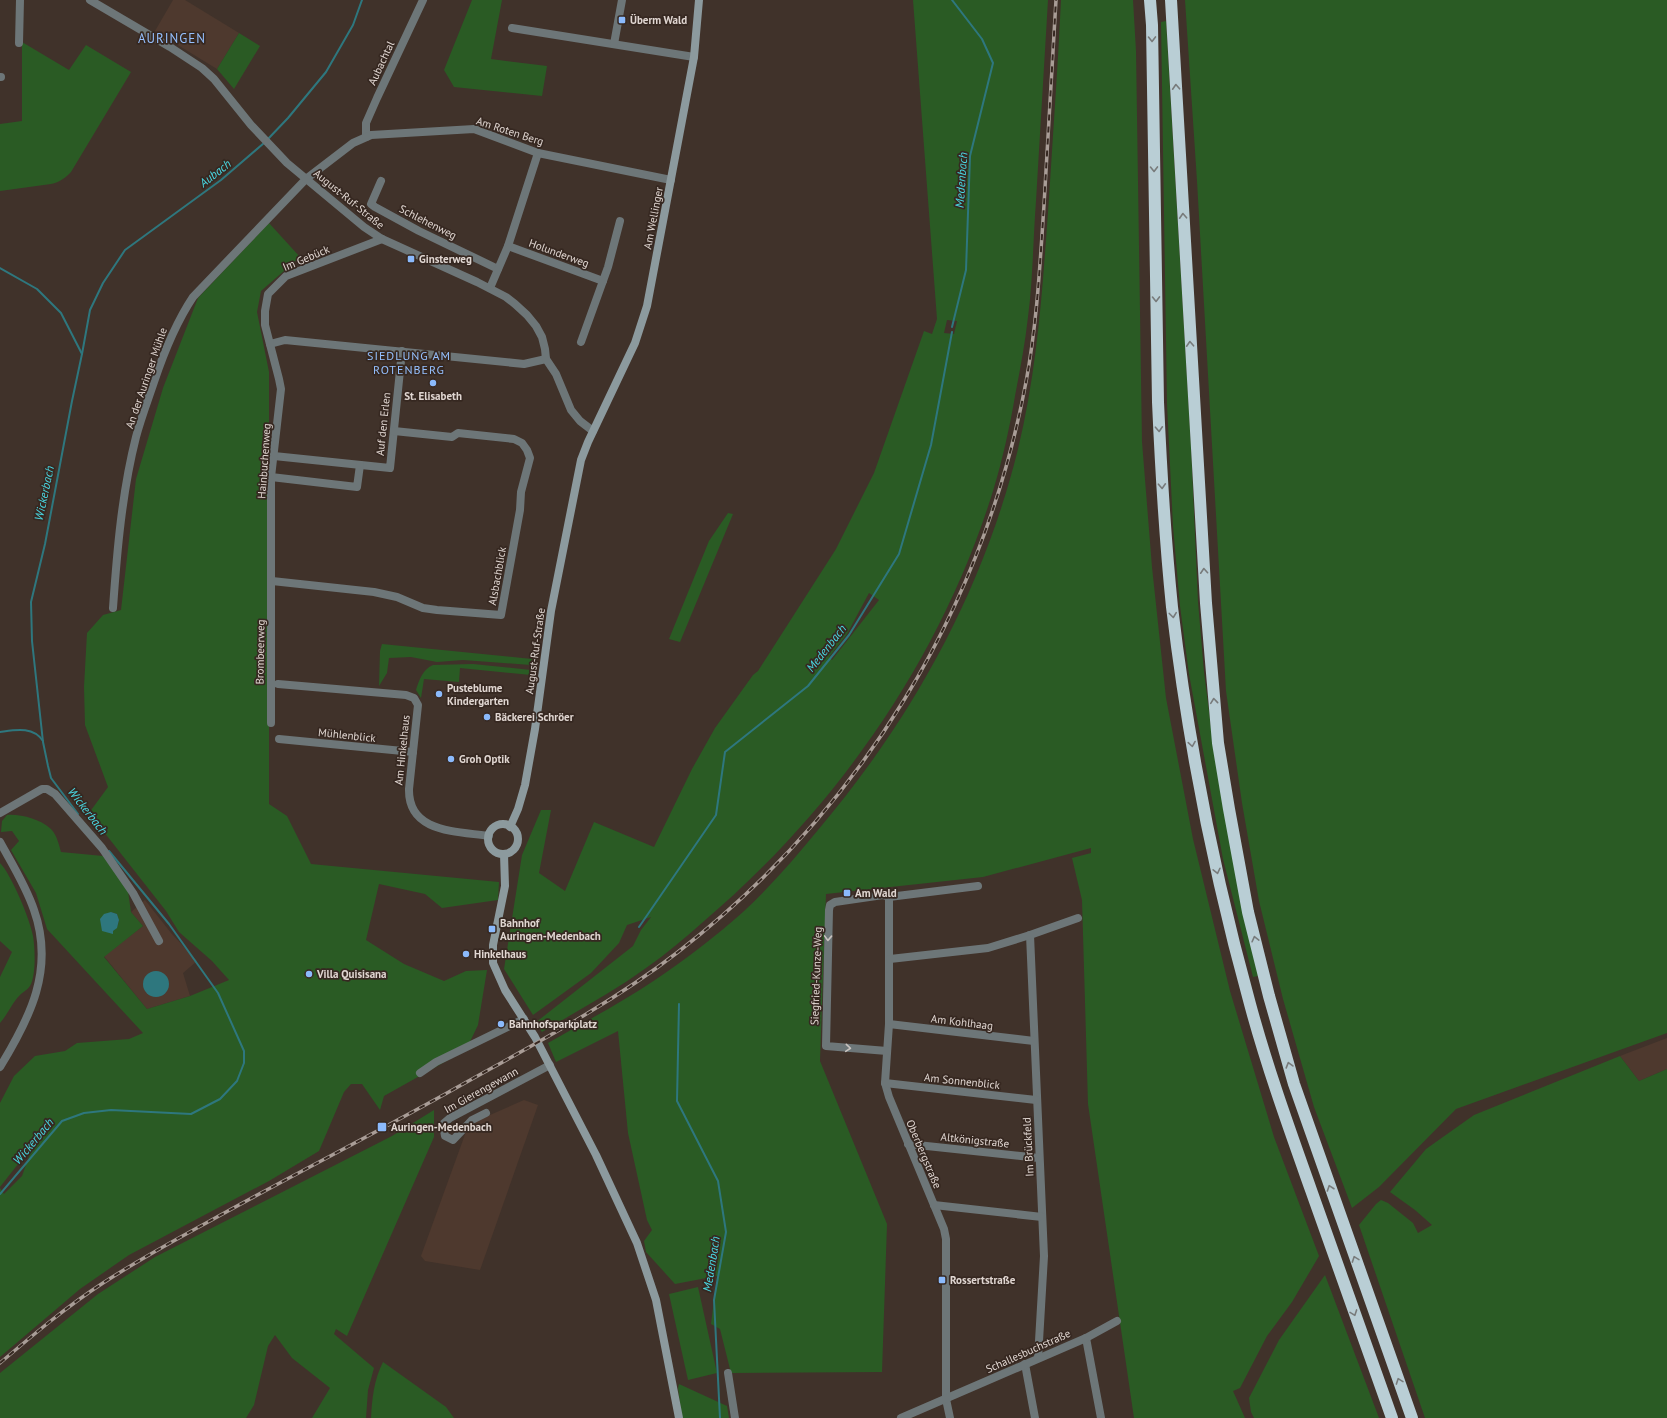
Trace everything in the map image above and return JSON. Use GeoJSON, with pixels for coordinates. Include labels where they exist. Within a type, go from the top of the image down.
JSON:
{"type":"FeatureCollection","features":[{"type":"Feature","properties":{"kind":"highway"},"geometry":{"type":"LineString","coordinates":[[1150,0],[1152,25],[1158,402],[1165,527],[1172,607],[1192,746],[1214,860],[1248,999],[1276,1091],[1392,1418]]}},
{"type":"Feature","properties":{"kind":"highway"},"geometry":{"type":"LineString","coordinates":[[1171,0],[1205,595],[1218,743],[1237,856],[1248,912],[1269,996],[1294,1084],[1412,1418]]}},
{"type":"Feature","properties":{"kind":"main road","name":"Am Wellinger"},"geometry":{"type":"LineString","coordinates":[[578,478],[581,460],[593,431],[635,344],[645,313],[694,57],[699,0]]}},
{"type":"Feature","properties":{"kind":"main road","name":"August-Ruf-Straße"},"geometry":{"type":"LineString","coordinates":[[510,826],[518,809],[525,785],[535,729],[551,611],[578,478]]}},
{"type":"Feature","properties":{"kind":"main road"},"geometry":{"type":"LineString","coordinates":[[497,826],[510,826],[515,832],[517,842],[511,851],[500,854],[492,849],[489,836],[493,829],[497,826]]}},
{"type":"Feature","properties":{"kind":"main road"},"geometry":{"type":"LineString","coordinates":[[504,854],[505,886],[493,945],[493,963],[505,990],[524,1019],[550,1065],[596,1155],[637,1243],[648,1274],[658,1312],[679,1418]]}},
{"type":"Feature","properties":{"kind":"street"},"geometry":{"type":"LineString","coordinates":[[19,43],[20,0]]}},
{"type":"Feature","properties":{"kind":"street","name":"August-Ruf-Straße"},"geometry":{"type":"LineString","coordinates":[[90,0],[170,47],[202,68],[214,79],[268,144],[306,178],[382,240],[490,288],[515,304],[536,326],[542,337],[546,359],[556,374],[571,410],[580,421],[593,431]]}},
{"type":"Feature","properties":{"kind":"street","name":"Aubachtal"},"geometry":{"type":"LineString","coordinates":[[366,137],[366,123],[423,0]]}},
{"type":"Feature","properties":{"kind":"street"},"geometry":{"type":"LineString","coordinates":[[614,44],[622,0]]}},
{"type":"Feature","properties":{"kind":"street"},"geometry":{"type":"LineString","coordinates":[[512,28],[694,57]]}},
{"type":"Feature","properties":{"kind":"street","name":"Am Roten Berg"},"geometry":{"type":"LineString","coordinates":[[306,178],[352,143],[371,135],[474,130],[538,153],[671,180]]}},
{"type":"Feature","properties":{"kind":"street"},"geometry":{"type":"LineString","coordinates":[[490,288],[508,246],[538,153]]}},
{"type":"Feature","properties":{"kind":"street","name":"An der Auringer Mühle"},"geometry":{"type":"LineString","coordinates":[[113,608],[116,570],[128,476],[136,437],[167,345],[180,316],[193,297],[306,178]]}},
{"type":"Feature","properties":{"kind":"street","name":"Schlehenweg"},"geometry":{"type":"LineString","coordinates":[[381,181],[371,204],[419,231],[498,269]]}},
{"type":"Feature","properties":{"kind":"street"},"geometry":{"type":"LineString","coordinates":[[581,342],[604,281],[620,221]]}},
{"type":"Feature","properties":{"kind":"street","name":"Im Gebück"},"geometry":{"type":"LineString","coordinates":[[270,344],[265,325],[265,311],[268,294],[276,285],[286,276],[382,240]]}},
{"type":"Feature","properties":{"kind":"street","name":"Holunderweg"},"geometry":{"type":"LineString","coordinates":[[508,246],[604,281]]}},
{"type":"Feature","properties":{"kind":"street"},"geometry":{"type":"LineString","coordinates":[[270,344],[285,340],[524,364],[546,359]]}},
{"type":"Feature","properties":{"kind":"street","name":"Hainbuchenweg"},"geometry":{"type":"LineString","coordinates":[[270,344],[280,379],[271,477],[272,581]]}},
{"type":"Feature","properties":{"kind":"street","name":"Auf den Erlen"},"geometry":{"type":"LineString","coordinates":[[274,456],[390,468],[402,351]]}},
{"type":"Feature","properties":{"kind":"street","name":"Alsbachblick"},"geometry":{"type":"LineString","coordinates":[[272,581],[374,592],[397,597],[419,607],[437,610],[501,615],[520,510],[521,492],[530,458],[527,450],[522,443],[514,439],[458,433],[452,437],[394,431]]}},
{"type":"Feature","properties":{"kind":"street"},"geometry":{"type":"LineString","coordinates":[[271,477],[357,487],[360,465]]}},
{"type":"Feature","properties":{"kind":"street","name":"Brombeerweg"},"geometry":{"type":"LineString","coordinates":[[271,723],[270,683],[272,581]]}},
{"type":"Feature","properties":{"kind":"street","name":"Am Hinkelhaus"},"geometry":{"type":"LineString","coordinates":[[278,684],[410,696],[418,705],[409,796],[412,808],[419,818],[430,826],[489,836]]}},
{"type":"Feature","properties":{"kind":"street","name":"Mühlenblick"},"geometry":{"type":"LineString","coordinates":[[278,739],[413,752]]}},
{"type":"Feature","properties":{"kind":"street"},"geometry":{"type":"LineString","coordinates":[[0,813],[42,789],[47,789],[55,794],[102,848],[133,893],[159,941]]}},
{"type":"Feature","properties":{"kind":"street"},"geometry":{"type":"LineString","coordinates":[[0,842],[34,910],[40,935],[41,961],[40,978],[32,1007],[0,1067]]}},
{"type":"Feature","properties":{"kind":"street"},"geometry":{"type":"LineString","coordinates":[[889,897],[978,886]]}},
{"type":"Feature","properties":{"kind":"street","name":"Siegfried-Kunze-Weg"},"geometry":{"type":"LineString","coordinates":[[887,1051],[826,1046],[826,1024],[830,905],[835,902],[883,895],[889,897]]}},
{"type":"Feature","properties":{"kind":"street","name":"Oberbergstraße"},"geometry":{"type":"LineString","coordinates":[[889,897],[890,959],[885,1083],[888,1098],[944,1229],[946,1239],[946,1399],[950,1418]]}},
{"type":"Feature","properties":{"kind":"street"},"geometry":{"type":"LineString","coordinates":[[890,959],[988,948],[1078,918]]}},
{"type":"Feature","properties":{"kind":"street","name":"Im Brückfeld"},"geometry":{"type":"LineString","coordinates":[[1030,935],[1044,1256],[1038,1358]]}},
{"type":"Feature","properties":{"kind":"street"},"geometry":{"type":"LineString","coordinates":[[420,1073],[436,1062],[524,1019]]}},
{"type":"Feature","properties":{"kind":"street","name":"Am Kohlhaag"},"geometry":{"type":"LineString","coordinates":[[888,1024],[1034,1041]]}},
{"type":"Feature","properties":{"kind":"street","name":"Im Gierengewann"},"geometry":{"type":"LineString","coordinates":[[486,1113],[472,1120],[457,1141],[445,1136],[443,1124],[450,1118],[550,1065]]}},
{"type":"Feature","properties":{"kind":"street","name":"Am Sonnenblick"},"geometry":{"type":"LineString","coordinates":[[885,1083],[1036,1100]]}},
{"type":"Feature","properties":{"kind":"street","name":"Altkönigstraße"},"geometry":{"type":"LineString","coordinates":[[908,1144],[1039,1158]]}},
{"type":"Feature","properties":{"kind":"street"},"geometry":{"type":"LineString","coordinates":[[934,1206],[1042,1217]]}},
{"type":"Feature","properties":{"kind":"street","name":"Schallesbuchstraße"},"geometry":{"type":"LineString","coordinates":[[901,1418],[1086,1338],[1117,1321]]}},
{"type":"Feature","properties":{"kind":"street"},"geometry":{"type":"LineString","coordinates":[[1086,1338],[1101,1418]]}},
{"type":"Feature","properties":{"kind":"street"},"geometry":{"type":"LineString","coordinates":[[1025,1364],[1035,1418]]}},
{"type":"Feature","properties":{"kind":"street"},"geometry":{"type":"LineString","coordinates":[[728,1373],[736,1418]]}},
{"type":"Feature","properties":{"kind":"shaded area"},"geometry":{"type":"Polygon","coordinates":[[[173,0],[185,0],[239,33],[217,69],[155,31],[173,0]]]}},
{"type":"Feature","properties":{"kind":"shaded area"},"geometry":{"type":"Polygon","coordinates":[[[145,900],[171,933],[197,961],[183,973],[190,996],[147,1009],[104,956],[143,926],[131,912],[145,900]]]}},
{"type":"Feature","properties":{"kind":"shaded area"},"geometry":{"type":"Polygon","coordinates":[[[1667,1038],[1667,1069],[1639,1081],[1620,1056],[1667,1038]]]}},
{"type":"Feature","properties":{"kind":"shaded area"},"geometry":{"type":"Polygon","coordinates":[[[524,1100],[538,1105],[480,1270],[425,1261],[421,1256],[467,1129],[474,1122],[524,1100]]]}},
{"type":"Feature","properties":{"kind":"green space"},"geometry":{"type":"Polygon","coordinates":[[[472,0],[502,0],[491,59],[547,66],[542,96],[454,87],[444,70],[472,0]]]}},
{"type":"Feature","properties":{"kind":"green space"},"geometry":{"type":"Polygon","coordinates":[[[913,0],[1048,0],[1031,288],[1022,357],[1008,432],[993,491],[971,553],[944,613],[913,671],[878,727],[839,780],[797,831],[752,878],[668,952],[621,985],[542,1032],[535,1023],[633,946],[641,930],[651,917],[627,925],[619,943],[591,973],[533,1015],[504,969],[522,855],[541,810],[551,810],[539,873],[565,891],[594,822],[654,847],[692,769],[715,728],[753,675],[758,671],[836,549],[874,473],[924,331],[932,334],[937,319],[913,0]],[[947,320],[944,333],[954,334],[957,321],[947,320]],[[869,593],[847,634],[829,657],[832,660],[879,600],[869,593]]]}},
{"type":"Feature","properties":{"kind":"green space"},"geometry":{"type":"Polygon","coordinates":[[[1061,0],[1133,0],[1136,51],[1142,442],[1152,567],[1166,698],[1193,839],[1230,991],[1274,1137],[1319,1256],[1292,1302],[1267,1336],[1240,1388],[1233,1391],[1245,1418],[1134,1418],[1088,1104],[1082,900],[1072,858],[1091,853],[1091,848],[983,877],[826,894],[820,1061],[887,1224],[882,1372],[731,1373],[720,1329],[711,1324],[717,1276],[675,1284],[646,1252],[644,1241],[652,1230],[647,1220],[628,1133],[618,1031],[556,1062],[548,1043],[629,997],[678,964],[733,921],[773,882],[852,788],[884,744],[940,651],[964,603],[985,553],[1003,502],[1025,418],[1035,356],[1049,198],[1061,0]]]}},
{"type":"Feature","properties":{"kind":"green space"},"geometry":{"type":"Polygon","coordinates":[[[1185,0],[1667,0],[1667,1033],[1456,1109],[1379,1187],[1352,1208],[1314,1107],[1283,999],[1259,901],[1242,803],[1226,691],[1197,181],[1185,0]]]}},
{"type":"Feature","properties":{"kind":"green space"},"geometry":{"type":"Polygon","coordinates":[[[1166,21],[1191,446],[1198,602],[1204,672],[1213,743],[1258,976],[1253,977],[1223,859],[1189,674],[1180,606],[1173,526],[1167,404],[1161,22],[1166,21]]]}},
{"type":"Feature","properties":{"kind":"green space"},"geometry":{"type":"Polygon","coordinates":[[[239,33],[260,46],[234,89],[217,69],[239,33]]]}},
{"type":"Feature","properties":{"kind":"green space"},"geometry":{"type":"Polygon","coordinates":[[[22,42],[69,70],[86,45],[131,72],[69,174],[60,181],[51,184],[0,191],[0,124],[22,121],[22,42]]]}},
{"type":"Feature","properties":{"kind":"green space"},"geometry":{"type":"Polygon","coordinates":[[[269,223],[300,257],[261,291],[257,312],[269,372],[269,804],[287,816],[311,864],[499,882],[498,900],[442,908],[425,894],[379,884],[366,940],[404,964],[444,981],[466,971],[487,970],[478,1025],[466,1050],[384,1096],[380,1110],[362,1084],[351,1084],[344,1092],[319,1151],[269,1181],[129,1255],[80,1289],[0,1357],[0,1188],[4,1194],[22,1176],[33,1145],[0,1187],[0,1103],[14,1076],[35,1056],[65,1051],[77,1043],[129,1039],[143,1033],[47,929],[36,893],[11,850],[19,841],[12,831],[1,832],[2,821],[7,815],[18,815],[30,818],[47,825],[53,831],[59,843],[61,852],[103,856],[128,891],[131,912],[143,926],[104,957],[147,1009],[190,996],[229,980],[212,961],[179,932],[166,911],[89,813],[108,787],[85,725],[84,687],[87,633],[103,615],[121,610],[136,479],[163,388],[198,298],[269,223]],[[111,912],[113,931],[117,927],[118,923],[117,914],[111,912]]]}},
{"type":"Feature","properties":{"kind":"green space"},"geometry":{"type":"Polygon","coordinates":[[[728,513],[733,514],[680,642],[669,639],[709,541],[728,513]]]}},
{"type":"Feature","properties":{"kind":"green space"},"geometry":{"type":"Polygon","coordinates":[[[382,644],[532,659],[531,665],[463,660],[437,662],[411,657],[389,658],[387,673],[379,686],[380,651],[382,644]]]}},
{"type":"Feature","properties":{"kind":"green space"},"geometry":{"type":"Polygon","coordinates":[[[473,664],[531,670],[531,675],[460,668],[459,682],[424,679],[421,698],[416,690],[424,672],[433,665],[473,664]]]}},
{"type":"Feature","properties":{"kind":"green space"},"geometry":{"type":"Polygon","coordinates":[[[0,863],[20,897],[28,919],[33,936],[35,960],[33,979],[30,986],[17,998],[0,1023],[0,977],[12,952],[0,941],[0,863]]]}},
{"type":"Feature","properties":{"kind":"green space"},"geometry":{"type":"Polygon","coordinates":[[[1620,1056],[1639,1081],[1667,1069],[1667,1418],[1425,1418],[1359,1225],[1381,1200],[1388,1203],[1413,1223],[1418,1233],[1432,1225],[1415,1210],[1390,1192],[1426,1149],[1474,1115],[1620,1056]]]}},
{"type":"Feature","properties":{"kind":"green space"},"geometry":{"type":"Polygon","coordinates":[[[434,1110],[434,1137],[347,1336],[336,1329],[334,1334],[374,1368],[368,1390],[366,1418],[312,1418],[330,1388],[292,1358],[275,1335],[268,1346],[254,1405],[246,1418],[0,1418],[0,1373],[98,1294],[155,1257],[392,1136],[434,1110]]]}},
{"type":"Feature","properties":{"kind":"green space"},"geometry":{"type":"Polygon","coordinates":[[[1325,1275],[1379,1418],[1254,1418],[1251,1412],[1249,1398],[1279,1340],[1325,1275]]]}},
{"type":"Feature","properties":{"kind":"green space"},"geometry":{"type":"Polygon","coordinates":[[[698,1287],[717,1373],[688,1380],[669,1294],[698,1287]]]}},
{"type":"Feature","properties":{"kind":"green space"},"geometry":{"type":"Polygon","coordinates":[[[383,1362],[446,1407],[454,1418],[371,1418],[374,1389],[377,1376],[383,1362]]]}},
{"type":"Feature","properties":{"kind":"green space"},"geometry":{"type":"Polygon","coordinates":[[[679,1384],[727,1406],[729,1418],[682,1418],[678,1388],[679,1384]]]}},
{"type":"Feature","properties":{"kind":"water"},"geometry":{"type":"Polygon","coordinates":[[[111,912],[117,914],[119,920],[117,928],[113,931],[113,934],[102,931],[100,919],[104,914],[111,912]]]}},
{"type":"Feature","properties":{"kind":"water"},"geometry":{"type":"Polygon","coordinates":[[[156,971],[165,975],[169,984],[165,993],[156,997],[147,993],[143,984],[147,975],[156,971]]]}},
{"type":"Feature","properties":{"kind":"waterway","name":"Aubach"},"geometry":{"type":"LineString","coordinates":[[267,140],[288,118],[326,72],[353,25],[362,0]]}},
{"type":"Feature","properties":{"kind":"waterway","name":"Medenbach"},"geometry":{"type":"LineString","coordinates":[[952,0],[982,39],[993,63],[970,156],[966,270],[952,327]]}},
{"type":"Feature","properties":{"kind":"waterway","name":"Aubach"},"geometry":{"type":"LineString","coordinates":[[82,354],[90,310],[103,283],[125,250],[221,180],[264,143]]}},
{"type":"Feature","properties":{"kind":"waterway","name":"Wickerbach"},"geometry":{"type":"LineString","coordinates":[[0,268],[37,289],[61,313],[82,354],[45,544],[31,602],[32,641],[43,742],[48,766],[51,778],[78,814]]}},
{"type":"Feature","properties":{"kind":"waterway","name":"Medenbach"},"geometry":{"type":"LineString","coordinates":[[639,927],[716,815],[725,752],[808,686],[849,635],[899,554],[931,445],[952,332]]}},
{"type":"Feature","properties":{"kind":"waterway"},"geometry":{"type":"LineString","coordinates":[[0,732],[18,730],[29,731],[39,736],[43,741]]}},
{"type":"Feature","properties":{"kind":"waterway","name":"Wickerbach"},"geometry":{"type":"LineString","coordinates":[[0,1194],[62,1121],[84,1113],[111,1110],[191,1114],[220,1099],[237,1081],[244,1063],[244,1051],[218,993],[169,924],[109,851]]}},
{"type":"Feature","properties":{"kind":"waterway","name":"Medenbach"},"geometry":{"type":"LineString","coordinates":[[679,1004],[677,1101],[718,1181],[726,1232],[714,1300],[720,1418]]}},
{"type":"Feature","properties":{"kind":"railway"},"geometry":{"type":"LineString","coordinates":[[0,1363],[63,1311],[129,1267],[168,1244],[536,1044],[623,991],[651,972],[678,952],[744,896],[804,835],[857,769],[904,699],[945,625],[979,547],[1006,466],[1026,382],[1035,316],[1044,205],[1056,0]]}},
{"type":"Feature","properties":{"kind":"place","name":"Überm Wald"},"geometry":{"type":"Point","coordinates":[622,20]}},
{"type":"Feature","properties":{"kind":"place","name":"Ginsterweg"},"geometry":{"type":"Point","coordinates":[411,259]}},
{"type":"Feature","properties":{"kind":"place","name":"St. Elisabeth"},"geometry":{"type":"Point","coordinates":[433,383]}},
{"type":"Feature","properties":{"kind":"place","name":"Pusteblume Kindergarten"},"geometry":{"type":"Point","coordinates":[439,694]}},
{"type":"Feature","properties":{"kind":"place","name":"Bäckerei Schröer"},"geometry":{"type":"Point","coordinates":[487,717]}},
{"type":"Feature","properties":{"kind":"place","name":"Groh Optik"},"geometry":{"type":"Point","coordinates":[451,759]}},
{"type":"Feature","properties":{"kind":"place","name":"Am Wald"},"geometry":{"type":"Point","coordinates":[847,893]}},
{"type":"Feature","properties":{"kind":"place","name":"Bahnhof Auringen-Medenbach"},"geometry":{"type":"Point","coordinates":[492,929]}},
{"type":"Feature","properties":{"kind":"place","name":"Hinkelhaus"},"geometry":{"type":"Point","coordinates":[466,954]}},
{"type":"Feature","properties":{"kind":"place","name":"Villa Quisisana"},"geometry":{"type":"Point","coordinates":[309,974]}},
{"type":"Feature","properties":{"kind":"place","name":"Bahnhofsparkplatz"},"geometry":{"type":"Point","coordinates":[501,1024]}},
{"type":"Feature","properties":{"kind":"place","name":"Auringen-Medenbach"},"geometry":{"type":"Point","coordinates":[382,1127]}},
{"type":"Feature","properties":{"kind":"place","name":"Rossertstraße"},"geometry":{"type":"Point","coordinates":[942,1280]}},
{"type":"Feature","properties":{"kind":"district","name":"AURINGEN"},"geometry":{"type":"Point","coordinates":[172,38]}},
{"type":"Feature","properties":{"kind":"district","name":"SIEDLUNG AM ROTENBERG"},"geometry":{"type":"Point","coordinates":[409,362]}}]}
